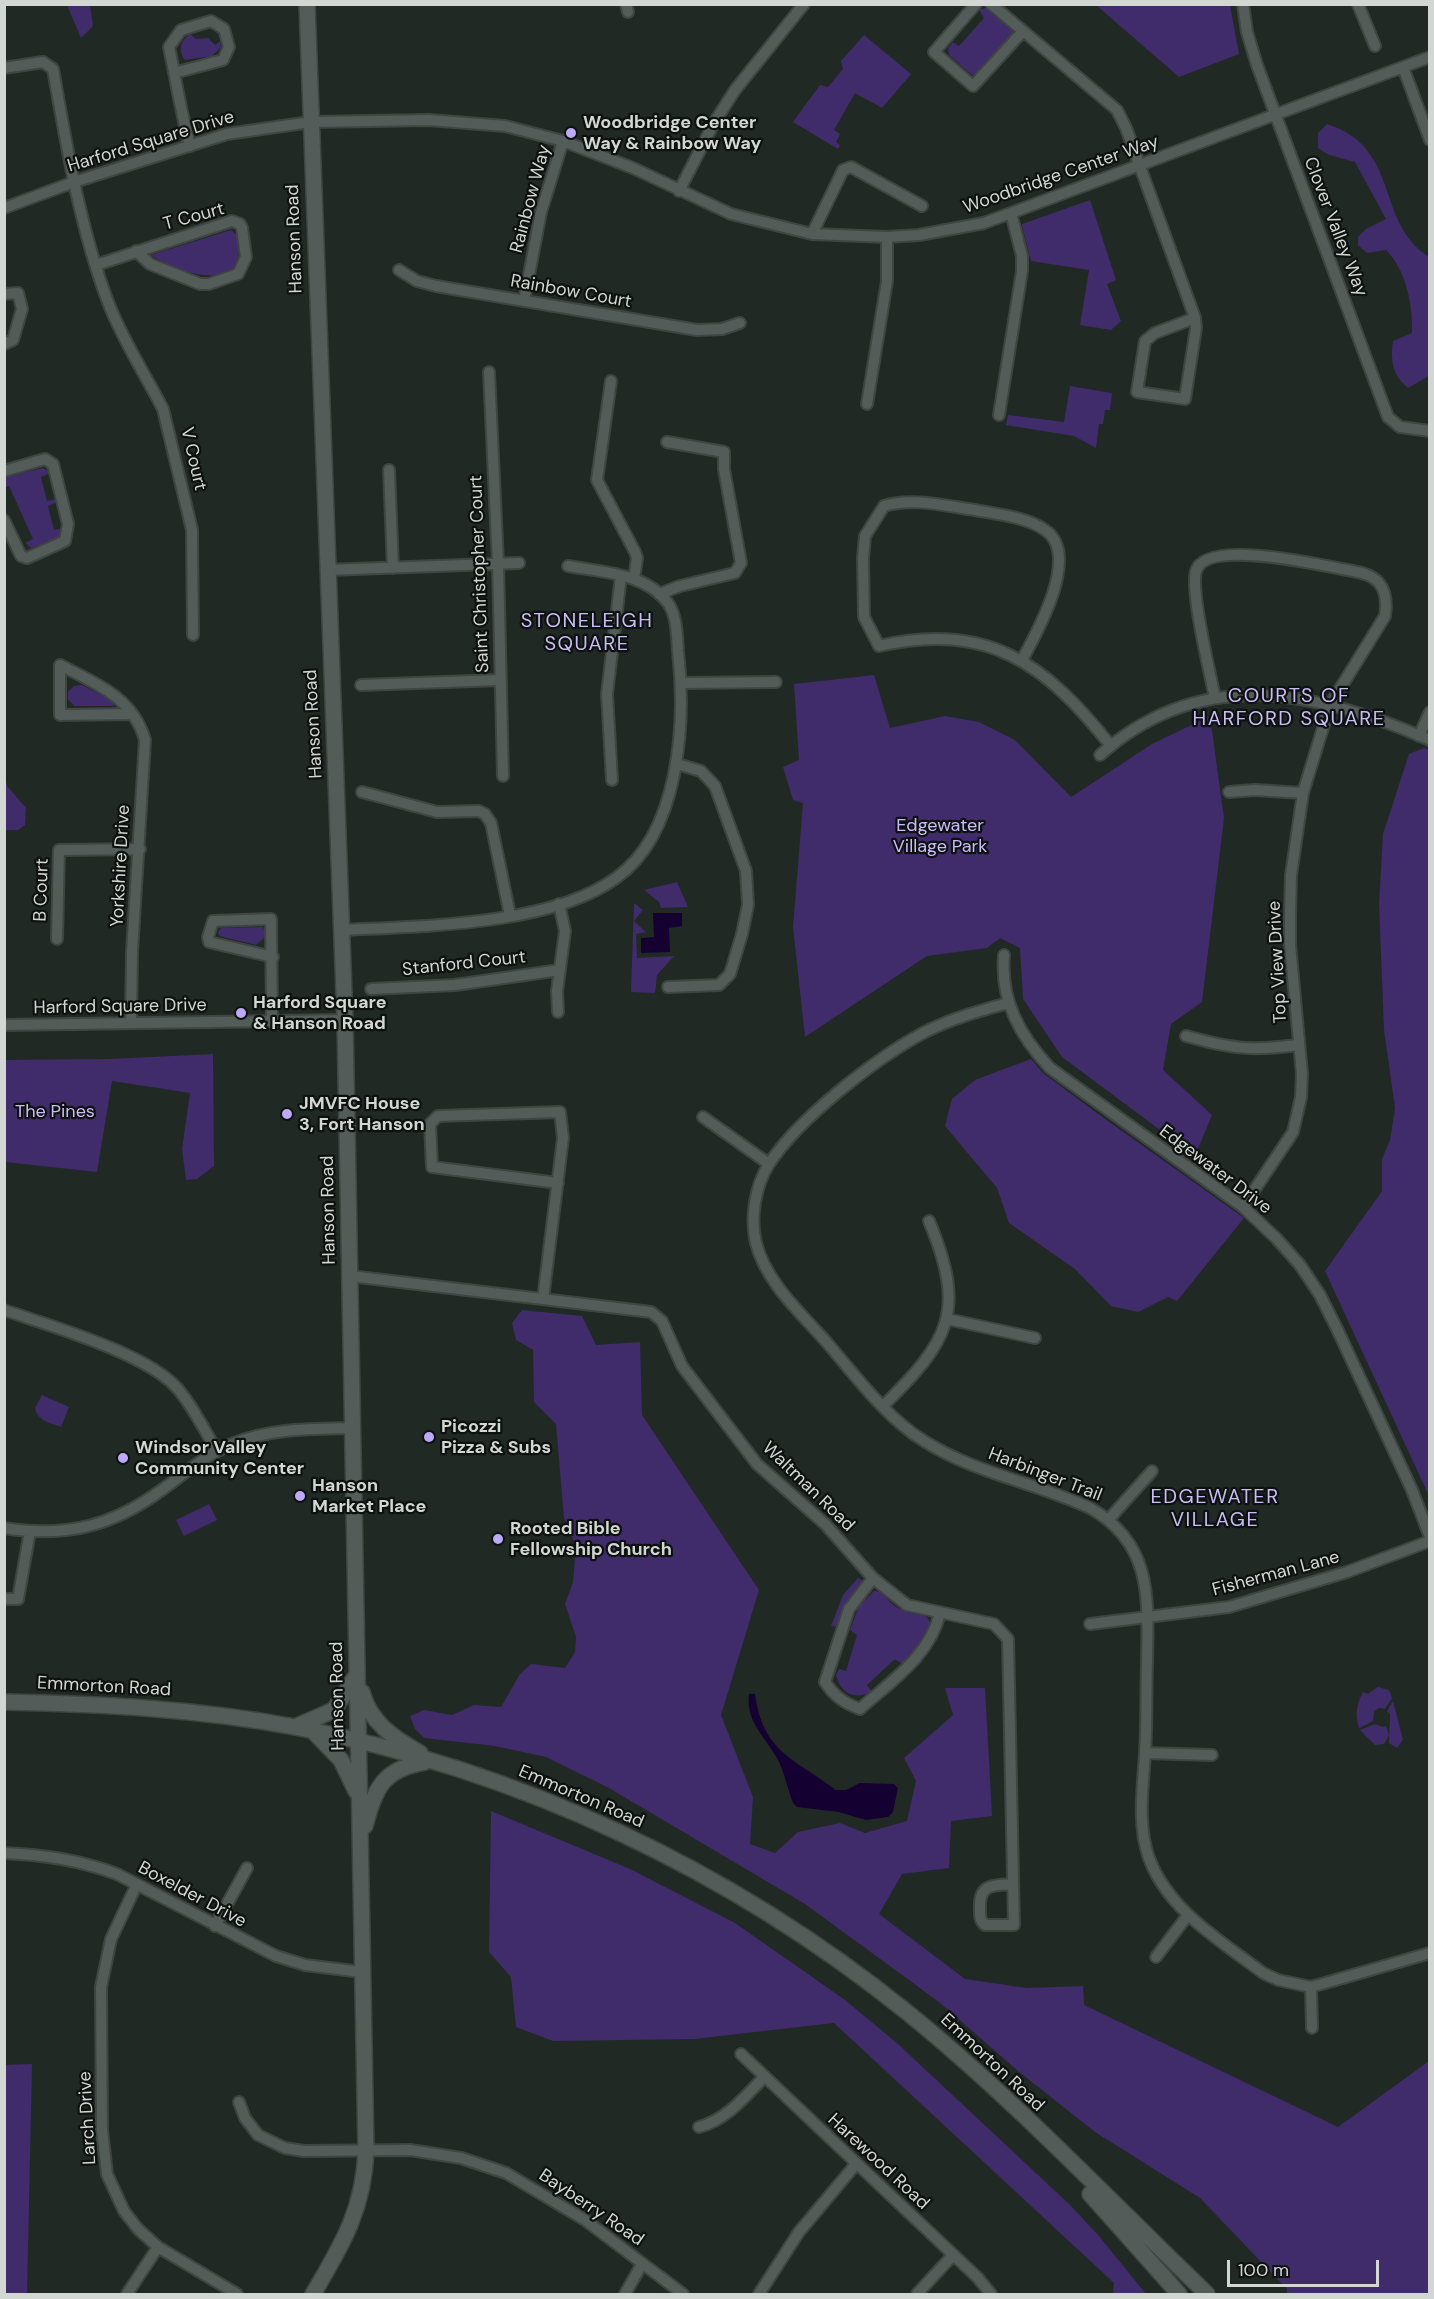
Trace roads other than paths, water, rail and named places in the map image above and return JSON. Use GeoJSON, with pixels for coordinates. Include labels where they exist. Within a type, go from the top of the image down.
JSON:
{"type":"FeatureCollection","features":[{"type":"Feature","properties":{"kind":"street","name":"Hanson Road"},"geometry":{"type":"LineString","coordinates":[[307,4],[345,1020],[366,2150],[362,2193],[352,2223],[313,2295]]}},
{"type":"Feature","properties":{"kind":"street"},"geometry":{"type":"LineString","coordinates":[[679,191],[714,123],[735,90],[804,4]]}},
{"type":"Feature","properties":{"kind":"street"},"geometry":{"type":"LineString","coordinates":[[976,4],[934,52],[973,86],[1023,31]]}},
{"type":"Feature","properties":{"kind":"street"},"geometry":{"type":"LineString","coordinates":[[991,4],[1120,112],[1140,165],[1195,318],[1196,328],[1185,399],[1137,392],[1145,341],[1148,337],[1195,318]]}},
{"type":"Feature","properties":{"kind":"street","name":"Clover Valley Way"},"geometry":{"type":"LineString","coordinates":[[1243,4],[1247,32],[1275,117],[1388,417],[1400,427],[1430,431]]}},
{"type":"Feature","properties":{"kind":"street"},"geometry":{"type":"LineString","coordinates":[[1359,4],[1375,46]]}},
{"type":"Feature","properties":{"kind":"street"},"geometry":{"type":"LineString","coordinates":[[174,73],[223,60],[229,47],[224,29],[211,21],[181,30],[169,47],[174,73],[190,146]]}},
{"type":"Feature","properties":{"kind":"street","name":"Woodbridge Center Way"},"geometry":{"type":"LineString","coordinates":[[310,122],[469,121],[505,126],[563,141],[633,168],[731,214],[812,234],[887,237],[954,230],[984,223],[1275,117],[1430,57]]}},
{"type":"Feature","properties":{"kind":"street","name":"V Court"},"geometry":{"type":"LineString","coordinates":[[4,68],[43,62],[53,69],[74,182],[96,265],[109,304],[163,409],[169,426],[192,530],[193,635]]}},
{"type":"Feature","properties":{"kind":"street"},"geometry":{"type":"LineString","coordinates":[[1403,67],[1430,140]]}},
{"type":"Feature","properties":{"kind":"street","name":"Harford Square Drive"},"geometry":{"type":"LineString","coordinates":[[4,208],[74,182],[190,146],[247,130],[310,122]]}},
{"type":"Feature","properties":{"kind":"street","name":"Rainbow Way"},"geometry":{"type":"LineString","coordinates":[[525,301],[541,212],[563,141]]}},
{"type":"Feature","properties":{"kind":"street"},"geometry":{"type":"LineString","coordinates":[[812,234],[843,170],[847,168],[851,167],[922,206]]}},
{"type":"Feature","properties":{"kind":"street"},"geometry":{"type":"LineString","coordinates":[[999,415],[1022,271],[1022,256],[1011,213]]}},
{"type":"Feature","properties":{"kind":"street","name":"T Court"},"geometry":{"type":"LineString","coordinates":[[96,265],[136,251],[232,221],[240,224],[242,228],[246,257],[238,274],[209,284],[200,284],[150,264],[136,251]]}},
{"type":"Feature","properties":{"kind":"street"},"geometry":{"type":"LineString","coordinates":[[867,404],[887,281],[887,237]]}},
{"type":"Feature","properties":{"kind":"street","name":"Rainbow Court"},"geometry":{"type":"LineString","coordinates":[[399,270],[417,281],[436,286],[697,330],[722,329],[740,323]]}},
{"type":"Feature","properties":{"kind":"street"},"geometry":{"type":"LineString","coordinates":[[4,294],[18,293],[22,309],[13,340],[4,344]]}},
{"type":"Feature","properties":{"kind":"street","name":"Saint Christopher Court"},"geometry":{"type":"LineString","coordinates":[[489,372],[498,563],[503,776]]}},
{"type":"Feature","properties":{"kind":"street"},"geometry":{"type":"LineString","coordinates":[[611,381],[597,480],[635,552],[637,558],[634,579]]}},
{"type":"Feature","properties":{"kind":"street"},"geometry":{"type":"LineString","coordinates":[[659,594],[680,586],[735,573],[741,563],[724,469],[724,452],[667,442]]}},
{"type":"Feature","properties":{"kind":"street"},"geometry":{"type":"LineString","coordinates":[[4,471],[45,459],[53,464],[68,524],[65,541],[27,558],[21,556],[4,520]]}},
{"type":"Feature","properties":{"kind":"street"},"geometry":{"type":"LineString","coordinates":[[389,470],[393,568]]}},
{"type":"Feature","properties":{"kind":"street"},"geometry":{"type":"LineString","coordinates":[[1022,660],[1037,633],[1058,575],[1059,550],[1055,540],[1047,531],[1032,524],[990,513],[907,502],[884,506],[865,536],[864,617],[879,646],[898,642],[955,640],[990,647],[1022,660],[1053,681],[1111,746]]}},
{"type":"Feature","properties":{"kind":"street","name":"Top View Drive"},"geometry":{"type":"LineString","coordinates":[[1215,698],[1200,624],[1196,570],[1205,559],[1222,555],[1247,554],[1362,573],[1378,580],[1386,600],[1385,616],[1330,705],[1304,794],[1291,875],[1290,945],[1302,1074],[1296,1124],[1285,1147],[1243,1207]]}},
{"type":"Feature","properties":{"kind":"street"},"geometry":{"type":"LineString","coordinates":[[327,570],[519,563]]}},
{"type":"Feature","properties":{"kind":"street"},"geometry":{"type":"LineString","coordinates":[[342,930],[453,925],[560,904],[593,891],[626,870],[652,837],[677,764],[682,683],[674,617],[668,603],[659,594],[634,579],[568,566]]}},
{"type":"Feature","properties":{"kind":"street"},"geometry":{"type":"LineString","coordinates":[[612,780],[607,694],[621,576]]}},
{"type":"Feature","properties":{"kind":"street","name":"Yorkshire Drive"},"geometry":{"type":"LineString","coordinates":[[131,1023],[132,952],[145,740],[132,714],[118,696],[60,665],[60,715],[132,714]]}},
{"type":"Feature","properties":{"kind":"street"},"geometry":{"type":"LineString","coordinates":[[361,685],[500,680]]}},
{"type":"Feature","properties":{"kind":"street"},"geometry":{"type":"LineString","coordinates":[[682,683],[776,682]]}},
{"type":"Feature","properties":{"kind":"street"},"geometry":{"type":"LineString","coordinates":[[1100,755],[1162,714],[1215,698],[1269,695],[1302,698],[1330,705],[1424,738],[1430,712]]}},
{"type":"Feature","properties":{"kind":"street"},"geometry":{"type":"LineString","coordinates":[[668,987],[719,985],[730,974],[748,905],[746,871],[715,786],[701,771],[677,764]]}},
{"type":"Feature","properties":{"kind":"street"},"geometry":{"type":"LineString","coordinates":[[1229,792],[1255,790],[1304,794]]}},
{"type":"Feature","properties":{"kind":"street"},"geometry":{"type":"LineString","coordinates":[[362,792],[437,812],[471,810],[484,814],[491,823],[510,915]]}},
{"type":"Feature","properties":{"kind":"street","name":"B Court"},"geometry":{"type":"LineString","coordinates":[[57,939],[59,850],[140,849]]}},
{"type":"Feature","properties":{"kind":"street"},"geometry":{"type":"LineString","coordinates":[[558,1012],[565,931],[560,904]]}},
{"type":"Feature","properties":{"kind":"street"},"geometry":{"type":"LineString","coordinates":[[272,1022],[273,957],[271,919],[213,921],[210,925],[210,942],[273,957]]}},
{"type":"Feature","properties":{"kind":"street","name":"Edgewater Drive"},"geometry":{"type":"LineString","coordinates":[[1004,955],[1003,969],[1008,1003],[1024,1038],[1050,1068],[1243,1207],[1277,1239],[1320,1295],[1412,1490],[1430,1539]]}},
{"type":"Feature","properties":{"kind":"street","name":"Stanford Court"},"geometry":{"type":"LineString","coordinates":[[371,989],[455,985],[560,970]]}},
{"type":"Feature","properties":{"kind":"street","name":"Harbinger Trail"},"geometry":{"type":"LineString","coordinates":[[1008,1003],[960,1017],[924,1033],[899,1048],[839,1092],[794,1133],[769,1164],[762,1177],[754,1209],[756,1242],[763,1262],[779,1287],[883,1406],[906,1428],[962,1461],[1073,1500],[1109,1519],[1137,1555],[1147,1588],[1145,1754],[1142,1803],[1148,1857],[1159,1878],[1188,1915],[1263,1973],[1311,1987]]}},
{"type":"Feature","properties":{"kind":"street","name":"Harford Square Drive"},"geometry":{"type":"LineString","coordinates":[[4,1026],[345,1020]]}},
{"type":"Feature","properties":{"kind":"street"},"geometry":{"type":"LineString","coordinates":[[1186,1036],[1246,1050],[1298,1045]]}},
{"type":"Feature","properties":{"kind":"street"},"geometry":{"type":"LineString","coordinates":[[543,1299],[558,1184],[563,1138],[560,1112],[438,1116],[430,1124],[432,1167],[558,1184]]}},
{"type":"Feature","properties":{"kind":"street"},"geometry":{"type":"LineString","coordinates":[[703,1117],[769,1164]]}},
{"type":"Feature","properties":{"kind":"street"},"geometry":{"type":"LineString","coordinates":[[883,1406],[928,1359],[947,1319],[948,1278],[944,1258],[929,1221]]}},
{"type":"Feature","properties":{"kind":"street","name":"Waltman Road"},"geometry":{"type":"LineString","coordinates":[[350,1276],[642,1309],[657,1316],[662,1321],[682,1366],[757,1464],[825,1524],[873,1578],[907,1605],[994,1624],[1008,1639],[1014,1925],[985,1925],[980,1918],[980,1895],[983,1889],[989,1885],[1013,1884]]}},
{"type":"Feature","properties":{"kind":"street"},"geometry":{"type":"LineString","coordinates":[[4,1310],[105,1347],[160,1373],[185,1398],[217,1451]]}},
{"type":"Feature","properties":{"kind":"street"},"geometry":{"type":"LineString","coordinates":[[947,1319],[1035,1338]]}},
{"type":"Feature","properties":{"kind":"street"},"geometry":{"type":"LineString","coordinates":[[4,1528],[30,1531],[83,1528],[122,1516],[217,1451],[269,1432],[352,1428]]}},
{"type":"Feature","properties":{"kind":"street"},"geometry":{"type":"LineString","coordinates":[[1109,1519],[1152,1471]]}},
{"type":"Feature","properties":{"kind":"street"},"geometry":{"type":"LineString","coordinates":[[4,1599],[18,1599],[30,1531]]}},
{"type":"Feature","properties":{"kind":"street","name":"Fisherman Lane"},"geometry":{"type":"LineString","coordinates":[[1090,1624],[1148,1619],[1229,1607],[1270,1597],[1430,1539]]}},
{"type":"Feature","properties":{"kind":"street"},"geometry":{"type":"LineString","coordinates":[[873,1578],[849,1609],[825,1682],[832,1693],[847,1704],[860,1709],[922,1653],[932,1639],[940,1613]]}},
{"type":"Feature","properties":{"kind":"street"},"geometry":{"type":"LineString","coordinates":[[295,1727],[334,1710],[357,1674]]}},
{"type":"Feature","properties":{"kind":"street"},"geometry":{"type":"LineString","coordinates":[[357,1674],[364,1700],[378,1723],[403,1744],[443,1766]]}},
{"type":"Feature","properties":{"kind":"street","name":"Emmorton Road"},"geometry":{"type":"LineString","coordinates":[[4,1702],[167,1709],[295,1727],[428,1761],[538,1798],[625,1835],[720,1884],[775,1918],[822,1949],[910,2015],[959,2057],[1207,2295]]}},
{"type":"Feature","properties":{"kind":"street"},"geometry":{"type":"LineString","coordinates":[[313,1731],[349,1772],[360,1804]]}},
{"type":"Feature","properties":{"kind":"street"},"geometry":{"type":"LineString","coordinates":[[1145,1754],[1212,1755]]}},
{"type":"Feature","properties":{"kind":"street"},"geometry":{"type":"LineString","coordinates":[[361,1843],[371,1803],[389,1774],[411,1764],[428,1761]]}},
{"type":"Feature","properties":{"kind":"street","name":"Boxelder Drive"},"geometry":{"type":"LineString","coordinates":[[4,1853],[73,1860],[117,1874],[276,1956],[305,1965],[362,1972]]}},
{"type":"Feature","properties":{"kind":"street"},"geometry":{"type":"LineString","coordinates":[[215,1926],[247,1868]]}},
{"type":"Feature","properties":{"kind":"street","name":"Larch Drive"},"geometry":{"type":"LineString","coordinates":[[137,1884],[111,1939],[101,1987],[104,2155],[111,2184],[124,2211],[138,2229],[158,2247],[237,2295]]}},
{"type":"Feature","properties":{"kind":"street"},"geometry":{"type":"LineString","coordinates":[[1156,1957],[1188,1915]]}},
{"type":"Feature","properties":{"kind":"street"},"geometry":{"type":"LineString","coordinates":[[1312,2028],[1311,1987],[1430,1953]]}},
{"type":"Feature","properties":{"kind":"street","name":"Harewood Road"},"geometry":{"type":"LineString","coordinates":[[741,2054],[978,2278],[992,2295]]}},
{"type":"Feature","properties":{"kind":"street"},"geometry":{"type":"LineString","coordinates":[[699,2127],[713,2123],[726,2115],[764,2077]]}},
{"type":"Feature","properties":{"kind":"street","name":"Bayberry Road"},"geometry":{"type":"LineString","coordinates":[[239,2102],[251,2127],[258,2135],[275,2145],[304,2151],[410,2150],[482,2163],[562,2204],[683,2295]]}},
{"type":"Feature","properties":{"kind":"street","name":"Emmorton Road"},"geometry":{"type":"LineString","coordinates":[[1051,2145],[1080,2182],[1179,2295]]}},
{"type":"Feature","properties":{"kind":"street"},"geometry":{"type":"LineString","coordinates":[[759,2295],[799,2232],[856,2164]]}},
{"type":"Feature","properties":{"kind":"street"},"geometry":{"type":"LineString","coordinates":[[127,2295],[158,2247]]}},
{"type":"Feature","properties":{"kind":"street"},"geometry":{"type":"LineString","coordinates":[[917,2295],[953,2255]]}},
{"type":"Feature","properties":{"kind":"street"},"geometry":{"type":"LineString","coordinates":[[625,2295],[642,2264]]}},
{"type":"Feature","properties":{"kind":"place","name":"Woodbridge Center Way & Rainbow Way"},"geometry":{"type":"Point","coordinates":[571,133]}},
{"type":"Feature","properties":{"kind":"place","name":"Harford Square & Hanson Road"},"geometry":{"type":"Point","coordinates":[241,1013]}},
{"type":"Feature","properties":{"kind":"place","name":"JMVFC House 3, Fort Hanson"},"geometry":{"type":"Point","coordinates":[287,1114]}},
{"type":"Feature","properties":{"kind":"place","name":"Picozzi Pizza & Subs"},"geometry":{"type":"Point","coordinates":[429,1437]}},
{"type":"Feature","properties":{"kind":"place","name":"Windsor Valley Community Center"},"geometry":{"type":"Point","coordinates":[123,1458]}},
{"type":"Feature","properties":{"kind":"place","name":"Hanson Market Place"},"geometry":{"type":"Point","coordinates":[300,1496]}},
{"type":"Feature","properties":{"kind":"place","name":"Rooted Bible Fellowship Church"},"geometry":{"type":"Point","coordinates":[498,1539]}},
{"type":"Feature","properties":{"kind":"district","name":"STONELEIGH SQUARE"},"geometry":{"type":"Point","coordinates":[587,634]}},
{"type":"Feature","properties":{"kind":"district","name":"COURTS OF HARFORD SQUARE"},"geometry":{"type":"Point","coordinates":[1289,708]}},
{"type":"Feature","properties":{"kind":"district","name":"EDGEWATER VILLAGE"},"geometry":{"type":"Point","coordinates":[1215,1510]}},
{"type":"Feature","properties":{"kind":"park label","name":"Edgewater Village Park"},"geometry":{"type":"Point","coordinates":[940,836]}},
{"type":"Feature","properties":{"kind":"park label","name":"The Pines"},"geometry":{"type":"Point","coordinates":[55,1112]}}]}
